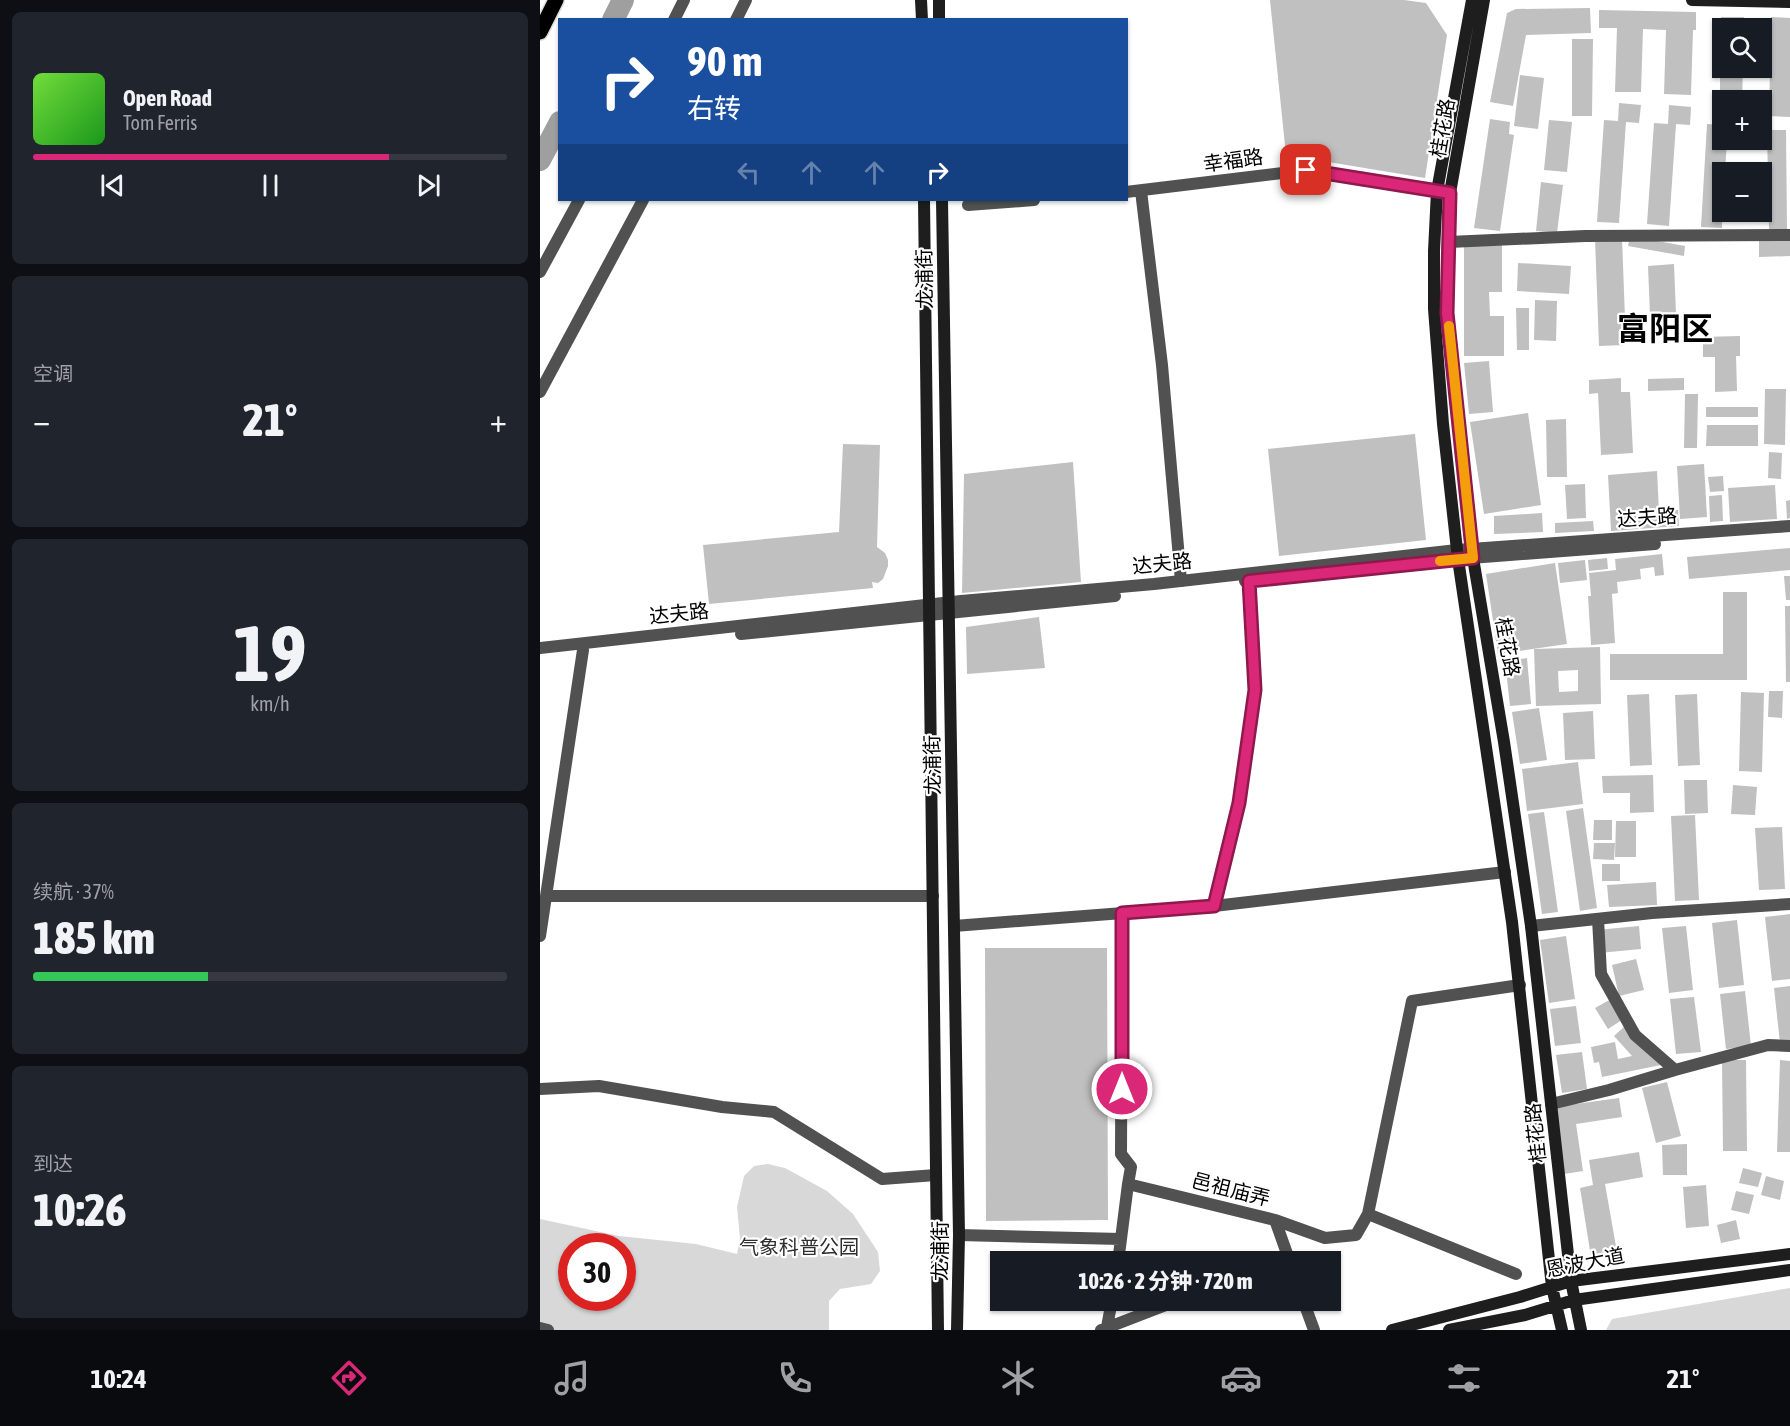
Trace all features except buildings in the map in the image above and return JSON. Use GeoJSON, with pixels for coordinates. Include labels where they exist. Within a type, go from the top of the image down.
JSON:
{"type":"FeatureCollection","features":[{"type":"Feature","properties":{"kind":"main road"},"geometry":{"type":"LineString","coordinates":[[540,33],[556,0]]}},
{"type":"Feature","properties":{"kind":"main road"},"geometry":{"type":"LineString","coordinates":[[921,0],[922,18]]}},
{"type":"Feature","properties":{"kind":"main road"},"geometry":{"type":"LineString","coordinates":[[939,0],[939,18]]}},
{"type":"Feature","properties":{"kind":"main road"},"geometry":{"type":"LineString","coordinates":[[1472,0],[1437,191],[1434,309],[1457,555],[1505,872],[1520,984],[1552,1287],[1562,1330]]}},
{"type":"Feature","properties":{"kind":"main road","name":"桂花路"},"geometry":{"type":"LineString","coordinates":[[1484,0],[1450,193],[1447,313],[1472,554],[1532,926],[1571,1281],[1581,1330]]}},
{"type":"Feature","properties":{"kind":"main road"},"geometry":{"type":"LineString","coordinates":[[1692,0],[1790,2]]}},
{"type":"Feature","properties":{"kind":"main road","name":"龙浦街"},"geometry":{"type":"LineString","coordinates":[[924,201],[938,1330]]}},
{"type":"Feature","properties":{"kind":"main road","name":"龙浦街"},"geometry":{"type":"LineString","coordinates":[[942,201],[959,1235],[957,1330]]}},
{"type":"Feature","properties":{"kind":"main road","name":"恩波大道"},"geometry":{"type":"LineString","coordinates":[[1392,1330],[1571,1281],[1790,1254]]}},
{"type":"Feature","properties":{"kind":"main road","name":"恩波大道"},"geometry":{"type":"LineString","coordinates":[[1455,1328],[1525,1315],[1574,1300],[1790,1270]]}},
{"type":"Feature","properties":{"kind":"main road"},"geometry":{"type":"LineString","coordinates":[[1455,1328],[1479,1330]]}},
{"type":"Feature","properties":{"kind":"street"},"geometry":{"type":"LineString","coordinates":[[675,18],[684,0]]}},
{"type":"Feature","properties":{"kind":"street"},"geometry":{"type":"LineString","coordinates":[[737,18],[746,0]]}},
{"type":"Feature","properties":{"kind":"street","name":"幸福路"},"geometry":{"type":"LineString","coordinates":[[1128,192],[1306,170],[1450,193]]}},
{"type":"Feature","properties":{"kind":"street"},"geometry":{"type":"LineString","coordinates":[[1141,191],[1162,365],[1181,581]]}},
{"type":"Feature","properties":{"kind":"street"},"geometry":{"type":"LineString","coordinates":[[540,272],[578,201]]}},
{"type":"Feature","properties":{"kind":"street"},"geometry":{"type":"LineString","coordinates":[[540,392],[642,201]]}},
{"type":"Feature","properties":{"kind":"street"},"geometry":{"type":"LineString","coordinates":[[968,205],[1021,201]]}},
{"type":"Feature","properties":{"kind":"street"},"geometry":{"type":"LineString","coordinates":[[1449,242],[1585,236],[1790,235]]}},
{"type":"Feature","properties":{"kind":"street","name":"达夫路"},"geometry":{"type":"LineString","coordinates":[[1472,554],[1790,526]]}},
{"type":"Feature","properties":{"kind":"street","name":"达夫路"},"geometry":{"type":"LineString","coordinates":[[540,648],[949,608],[1181,581],[1457,555],[1790,534]]}},
{"type":"Feature","properties":{"kind":"street","name":"达夫路"},"geometry":{"type":"LineString","coordinates":[[949,608],[1145,593],[1457,555]]}},
{"type":"Feature","properties":{"kind":"street"},"geometry":{"type":"LineString","coordinates":[[1214,906],[1239,803],[1255,690],[1249,581]]}},
{"type":"Feature","properties":{"kind":"street","name":"达夫路"},"geometry":{"type":"LineString","coordinates":[[540,655],[929,610]]}},
{"type":"Feature","properties":{"kind":"street"},"geometry":{"type":"LineString","coordinates":[[540,936],[583,650]]}},
{"type":"Feature","properties":{"kind":"street"},"geometry":{"type":"LineString","coordinates":[[954,926],[1214,906],[1505,872]]}},
{"type":"Feature","properties":{"kind":"street"},"geometry":{"type":"LineString","coordinates":[[544,903],[933,896]]}},
{"type":"Feature","properties":{"kind":"street"},"geometry":{"type":"LineString","coordinates":[[1532,926],[1652,913],[1790,904]]}},
{"type":"Feature","properties":{"kind":"street"},"geometry":{"type":"LineString","coordinates":[[1119,1251],[1131,1167],[1121,1154],[1122,913]]}},
{"type":"Feature","properties":{"kind":"street"},"geometry":{"type":"LineString","coordinates":[[1598,919],[1600,974],[1635,1035],[1675,1070]]}},
{"type":"Feature","properties":{"kind":"street"},"geometry":{"type":"LineString","coordinates":[[1516,1274],[1368,1214],[1412,1001],[1520,984]]}},
{"type":"Feature","properties":{"kind":"street"},"geometry":{"type":"LineString","coordinates":[[1551,1104],[1768,1045],[1790,1046]]}},
{"type":"Feature","properties":{"kind":"street"},"geometry":{"type":"LineString","coordinates":[[540,1089],[599,1086],[722,1107],[774,1112],[882,1179],[936,1175]]}},
{"type":"Feature","properties":{"kind":"street","name":"邑祖庙弄"},"geometry":{"type":"LineString","coordinates":[[1128,1184],[1275,1220],[1325,1238],[1356,1235],[1368,1214]]}},
{"type":"Feature","properties":{"kind":"street"},"geometry":{"type":"LineString","coordinates":[[1275,1220],[1284,1251]]}},
{"type":"Feature","properties":{"kind":"street"},"geometry":{"type":"LineString","coordinates":[[959,1235],[1121,1239]]}},
{"type":"Feature","properties":{"kind":"street"},"geometry":{"type":"LineString","coordinates":[[1104,1329],[1109,1311]]}},
{"type":"Feature","properties":{"kind":"street"},"geometry":{"type":"LineString","coordinates":[[1104,1329],[1151,1311]]}},
{"type":"Feature","properties":{"kind":"street"},"geometry":{"type":"LineString","coordinates":[[1308,1311],[1314,1330]]}},
{"type":"Feature","properties":{"kind":"street"},"geometry":{"type":"LineString","coordinates":[[540,1328],[548,1330]]}},
{"type":"Feature","properties":{"kind":"green space","name":"气象科普公园"},"geometry":{"type":"Polygon","coordinates":[[[768,1164],[785,1168],[827,1191],[853,1214],[878,1252],[880,1271],[871,1284],[840,1289],[829,1301],[829,1330],[540,1330],[540,1219],[605,1233],[558,1233],[558,1311],[636,1311],[636,1238],[696,1244],[737,1254],[740,1239],[737,1207],[744,1176],[754,1166],[768,1164]]]}},
{"type":"Feature","properties":{"kind":"green space"},"geometry":{"type":"Polygon","coordinates":[[[1790,1288],[1790,1330],[1606,1330],[1612,1319],[1790,1288]]]}},
{"type":"Feature","properties":{"kind":"waterway"},"geometry":{"type":"LineString","coordinates":[[614,18],[623,0]]}},
{"type":"Feature","properties":{"kind":"waterway"},"geometry":{"type":"LineString","coordinates":[[540,160],[558,126]]}},
{"type":"Feature","properties":{"kind":"slow traffic"},"geometry":{"type":"LineString","coordinates":[[1440,561],[1473,558],[1449,326]]}},
{"type":"Feature","properties":{"kind":"district","name":"富阳区"},"geometry":{"type":"Point","coordinates":[1665,328]}},
{"type":"Feature","properties":{"kind":"route"},"geometry":{"type":"LineString","coordinates":[[1122,1089],[1122,913],[1214,906],[1239,803],[1255,690],[1249,581],[1473,558],[1447,313],[1450,193],[1306,170]]}}]}
